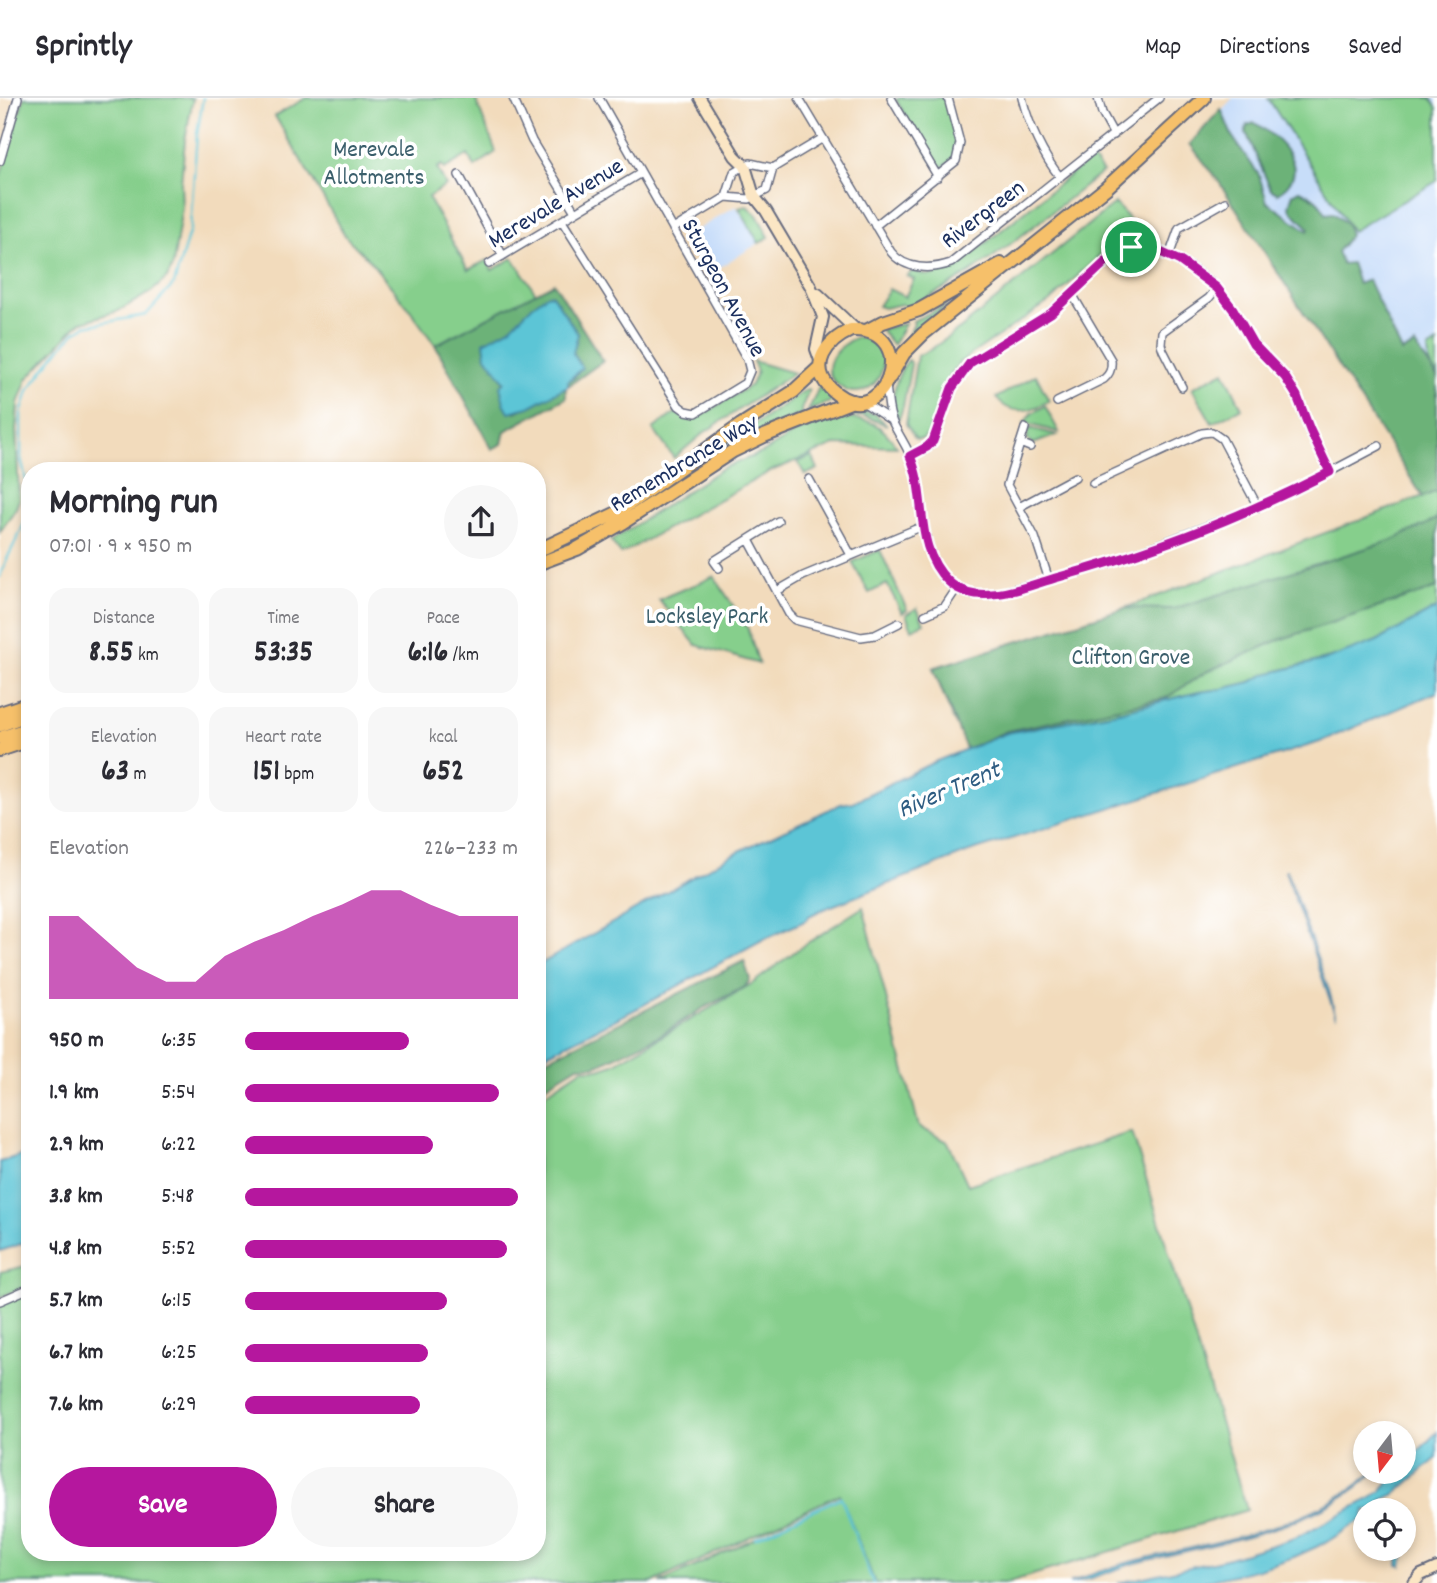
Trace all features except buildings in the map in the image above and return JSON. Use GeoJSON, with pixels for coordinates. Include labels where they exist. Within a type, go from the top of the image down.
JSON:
{"type":"FeatureCollection","features":[{"type":"Feature","properties":{"kind":"highway"},"geometry":{"type":"LineString","coordinates":[[1031,247],[919,310],[836,338],[819,364],[824,379],[832,390],[858,401],[872,398],[888,382],[904,354],[923,334],[1106,188],[1204,98]]}},
{"type":"Feature","properties":{"kind":"highway"},"geometry":{"type":"LineString","coordinates":[[861,330],[882,341],[889,351],[892,368],[888,382]]}},
{"type":"Feature","properties":{"kind":"highway","name":"Remembrance Way"},"geometry":{"type":"LineString","coordinates":[[546,547],[615,514],[730,432],[793,392],[819,364]]}},
{"type":"Feature","properties":{"kind":"highway","name":"Remembrance Way"},"geometry":{"type":"LineString","coordinates":[[546,561],[577,549],[624,522],[754,441],[858,401]]}},
{"type":"Feature","properties":{"kind":"highway"},"geometry":{"type":"LineString","coordinates":[[0,713],[21,706]]}},
{"type":"Feature","properties":{"kind":"highway"},"geometry":{"type":"LineString","coordinates":[[0,724],[21,717]]}},
{"type":"Feature","properties":{"kind":"highway"},"geometry":{"type":"LineString","coordinates":[[0,738],[21,731]]}},
{"type":"Feature","properties":{"kind":"highway"},"geometry":{"type":"LineString","coordinates":[[0,750],[21,743]]}},
{"type":"Feature","properties":{"kind":"street"},"geometry":{"type":"LineString","coordinates":[[0,162],[18,98]]}},
{"type":"Feature","properties":{"kind":"street"},"geometry":{"type":"LineString","coordinates":[[513,98],[533,141],[575,212]]}},
{"type":"Feature","properties":{"kind":"street","name":"Sturgeon Avenue"},"geometry":{"type":"LineString","coordinates":[[562,220],[679,406],[696,413],[745,383],[750,368],[599,98]]}},
{"type":"Feature","properties":{"kind":"street"},"geometry":{"type":"LineString","coordinates":[[700,98],[735,156],[745,166],[754,196],[766,211],[811,287],[823,317],[816,349],[819,364]]}},
{"type":"Feature","properties":{"kind":"street","name":"Rivergreen"},"geometry":{"type":"LineString","coordinates":[[799,98],[891,252],[902,262],[919,267],[940,267],[951,263],[1159,98]]}},
{"type":"Feature","properties":{"kind":"street"},"geometry":{"type":"LineString","coordinates":[[891,98],[938,177]]}},
{"type":"Feature","properties":{"kind":"street"},"geometry":{"type":"LineString","coordinates":[[875,226],[956,161],[960,149],[948,98]]}},
{"type":"Feature","properties":{"kind":"street"},"geometry":{"type":"LineString","coordinates":[[1022,98],[1032,131],[1060,177]]}},
{"type":"Feature","properties":{"kind":"street"},"geometry":{"type":"LineString","coordinates":[[1098,98],[1102,113],[1114,135]]}},
{"type":"Feature","properties":{"kind":"street"},"geometry":{"type":"LineString","coordinates":[[673,229],[726,197],[749,199],[767,190],[773,168],[822,138]]}},
{"type":"Feature","properties":{"kind":"street"},"geometry":{"type":"LineString","coordinates":[[726,197],[734,173],[745,166],[750,163],[773,168]]}},
{"type":"Feature","properties":{"kind":"street","name":"Merevale Avenue"},"geometry":{"type":"LineString","coordinates":[[489,264],[641,173]]}},
{"type":"Feature","properties":{"kind":"street"},"geometry":{"type":"LineString","coordinates":[[459,175],[503,256]]}},
{"type":"Feature","properties":{"kind":"street"},"geometry":{"type":"LineString","coordinates":[[1211,198],[1216,207]]}},
{"type":"Feature","properties":{"kind":"street"},"geometry":{"type":"LineString","coordinates":[[1169,256],[1179,229],[1225,202]]}},
{"type":"Feature","properties":{"kind":"street"},"geometry":{"type":"LineString","coordinates":[[910,456],[933,441],[952,388],[970,363],[1051,313],[1113,255],[1125,248],[1144,247],[1190,267],[1217,288],[1233,309],[1253,344],[1285,377],[1297,396],[1330,472]]}},
{"type":"Feature","properties":{"kind":"street"},"geometry":{"type":"LineString","coordinates":[[811,287],[861,330]]}},
{"type":"Feature","properties":{"kind":"street"},"geometry":{"type":"LineString","coordinates":[[1177,383],[1161,344],[1162,332],[1209,298],[1217,288]]}},
{"type":"Feature","properties":{"kind":"street"},"geometry":{"type":"LineString","coordinates":[[1057,402],[1067,402],[1104,379],[1110,374],[1112,365],[1072,294]]}},
{"type":"Feature","properties":{"kind":"street"},"geometry":{"type":"LineString","coordinates":[[888,382],[892,421],[916,472],[923,526],[936,564],[944,577],[957,588],[972,593],[990,595],[1115,561],[1258,507],[1372,454],[1379,446]]}},
{"type":"Feature","properties":{"kind":"street"},"geometry":{"type":"LineString","coordinates":[[858,401],[892,421]]}},
{"type":"Feature","properties":{"kind":"street"},"geometry":{"type":"LineString","coordinates":[[1025,428],[1007,485],[1039,545],[1049,580]]}},
{"type":"Feature","properties":{"kind":"street"},"geometry":{"type":"LineString","coordinates":[[1093,483],[1105,481],[1202,433],[1212,432],[1222,439],[1258,507]]}},
{"type":"Feature","properties":{"kind":"street"},"geometry":{"type":"LineString","coordinates":[[1020,443],[1030,447]]}},
{"type":"Feature","properties":{"kind":"street"},"geometry":{"type":"LineString","coordinates":[[1019,508],[1075,477]]}},
{"type":"Feature","properties":{"kind":"street"},"geometry":{"type":"LineString","coordinates":[[809,480],[851,555]]}},
{"type":"Feature","properties":{"kind":"street"},"geometry":{"type":"LineString","coordinates":[[814,487],[822,482]]}},
{"type":"Feature","properties":{"kind":"street"},"geometry":{"type":"LineString","coordinates":[[1064,483],[1068,492]]}},
{"type":"Feature","properties":{"kind":"street"},"geometry":{"type":"LineString","coordinates":[[719,568],[714,562],[778,521]]}},
{"type":"Feature","properties":{"kind":"street"},"geometry":{"type":"LineString","coordinates":[[777,592],[803,576],[923,526]]}},
{"type":"Feature","properties":{"kind":"street"},"geometry":{"type":"LineString","coordinates":[[768,527],[774,536]]}},
{"type":"Feature","properties":{"kind":"street"},"geometry":{"type":"LineString","coordinates":[[749,540],[792,617],[800,622],[862,637],[875,635],[899,623]]}},
{"type":"Feature","properties":{"kind":"street"},"geometry":{"type":"LineString","coordinates":[[929,610],[945,606],[957,588]]}},
{"type":"Feature","properties":{"kind":"street"},"geometry":{"type":"LineString","coordinates":[[889,628],[893,636]]}},
{"type":"Feature","properties":{"kind":"street"},"geometry":{"type":"LineString","coordinates":[[0,1301],[21,1292]]}},
{"type":"Feature","properties":{"kind":"street"},"geometry":{"type":"LineString","coordinates":[[1414,1583],[1421,1575],[1437,1569]]}},
{"type":"Feature","properties":{"kind":"shaded area"},"geometry":{"type":"Polygon","coordinates":[[[1233,98],[1437,98],[1437,491],[1423,497],[1219,182],[1190,144],[1233,98]]]}},
{"type":"Feature","properties":{"kind":"shaded area"},"geometry":{"type":"Polygon","coordinates":[[[736,206],[759,243],[706,276],[685,237],[736,206]]]}},
{"type":"Feature","properties":{"kind":"green space"},"geometry":{"type":"Polygon","coordinates":[[[24,98],[193,98],[185,140],[182,207],[173,265],[167,278],[151,292],[118,311],[79,323],[27,379],[18,403],[16,430],[19,499],[0,532],[0,177],[24,98]]]}},
{"type":"Feature","properties":{"kind":"green space","name":"Merevale Allotments"},"geometry":{"type":"Polygon","coordinates":[[[306,98],[475,98],[496,152],[475,167],[468,155],[444,169],[442,165],[437,168],[446,186],[428,197],[468,270],[487,260],[492,270],[513,258],[536,293],[435,345],[408,307],[346,237],[275,116],[306,98]]]}},
{"type":"Feature","properties":{"kind":"green space"},"geometry":{"type":"Polygon","coordinates":[[[945,98],[957,142],[955,155],[948,164],[938,170],[896,100],[945,98]]]}},
{"type":"Feature","properties":{"kind":"green space"},"geometry":{"type":"Polygon","coordinates":[[[1268,98],[1431,98],[1437,108],[1437,181],[1352,231],[1268,98]]]}},
{"type":"Feature","properties":{"kind":"green space"},"geometry":{"type":"Polygon","coordinates":[[[1221,109],[1232,136],[1259,175],[1267,202],[1308,231],[1309,228],[1289,206],[1293,194],[1300,190],[1315,199],[1326,214],[1333,213],[1347,224],[1350,235],[1337,252],[1342,264],[1351,263],[1358,284],[1368,280],[1402,352],[1415,345],[1437,377],[1437,491],[1423,497],[1219,182],[1190,144],[1221,109]]]}},
{"type":"Feature","properties":{"kind":"green space"},"geometry":{"type":"Polygon","coordinates":[[[1255,123],[1282,145],[1293,164],[1289,184],[1278,193],[1271,190],[1246,132],[1247,125],[1255,123]]]}},
{"type":"Feature","properties":{"kind":"green space"},"geometry":{"type":"Polygon","coordinates":[[[1091,158],[1103,172],[984,263],[959,280],[906,307],[902,304],[884,308],[878,306],[889,289],[905,297],[914,279],[907,276],[913,271],[934,275],[961,263],[1091,158]]]}},
{"type":"Feature","properties":{"kind":"green space"},"geometry":{"type":"Polygon","coordinates":[[[1115,203],[1142,234],[1115,241],[1053,299],[960,362],[949,377],[929,433],[923,439],[916,439],[906,424],[917,356],[961,328],[1115,203]]]}},
{"type":"Feature","properties":{"kind":"green space"},"geometry":{"type":"Polygon","coordinates":[[[747,206],[757,215],[769,237],[759,243],[739,208],[747,206]]]}},
{"type":"Feature","properties":{"kind":"green space"},"geometry":{"type":"Polygon","coordinates":[[[554,283],[603,361],[568,386],[568,381],[574,378],[581,368],[573,352],[578,334],[552,295],[548,294],[510,328],[484,342],[486,356],[499,371],[516,412],[566,387],[566,398],[505,431],[502,444],[492,449],[435,345],[554,283]]]}},
{"type":"Feature","properties":{"kind":"green space"},"geometry":{"type":"Polygon","coordinates":[[[950,303],[906,341],[913,321],[950,303]]]}},
{"type":"Feature","properties":{"kind":"green space"},"geometry":{"type":"Polygon","coordinates":[[[905,324],[893,345],[880,329],[905,324]]]}},
{"type":"Feature","properties":{"kind":"green space"},"geometry":{"type":"Polygon","coordinates":[[[857,337],[873,343],[881,352],[883,363],[880,375],[873,384],[863,391],[852,392],[839,386],[829,372],[832,358],[837,351],[857,337]]]}},
{"type":"Feature","properties":{"kind":"green space"},"geometry":{"type":"Polygon","coordinates":[[[1437,343],[1437,377],[1429,362],[1428,349],[1437,343]]]}},
{"type":"Feature","properties":{"kind":"green space"},"geometry":{"type":"Polygon","coordinates":[[[908,360],[911,364],[899,419],[895,412],[894,389],[908,360]]]}},
{"type":"Feature","properties":{"kind":"green space"},"geometry":{"type":"Polygon","coordinates":[[[753,361],[794,373],[705,432],[674,458],[653,429],[675,413],[693,419],[702,415],[751,385],[757,371],[753,361]]]}},
{"type":"Feature","properties":{"kind":"green space"},"geometry":{"type":"Polygon","coordinates":[[[1224,371],[1242,408],[1212,423],[1192,388],[1224,371]]]}},
{"type":"Feature","properties":{"kind":"green space"},"geometry":{"type":"Polygon","coordinates":[[[1036,375],[1049,401],[1028,409],[1015,410],[996,398],[1036,375]]]}},
{"type":"Feature","properties":{"kind":"green space"},"geometry":{"type":"Polygon","coordinates":[[[820,385],[835,400],[808,411],[820,385]]]}},
{"type":"Feature","properties":{"kind":"green space"},"geometry":{"type":"Polygon","coordinates":[[[809,390],[802,414],[761,432],[581,541],[546,555],[611,522],[809,390]]]}},
{"type":"Feature","properties":{"kind":"green space"},"geometry":{"type":"Polygon","coordinates":[[[1045,406],[1059,432],[1024,423],[1031,414],[1045,406]]]}},
{"type":"Feature","properties":{"kind":"green space"},"geometry":{"type":"Polygon","coordinates":[[[852,410],[875,414],[887,425],[864,416],[837,414],[852,410]]]}},
{"type":"Feature","properties":{"kind":"green space"},"geometry":{"type":"Polygon","coordinates":[[[842,418],[874,424],[886,432],[897,447],[835,445],[771,471],[621,554],[611,541],[723,468],[764,452],[796,432],[842,418]]]}},
{"type":"Feature","properties":{"kind":"green space"},"geometry":{"type":"Polygon","coordinates":[[[1029,428],[1057,435],[1033,444],[1027,439],[1029,428]]]}},
{"type":"Feature","properties":{"kind":"green space"},"geometry":{"type":"Polygon","coordinates":[[[812,456],[818,469],[805,475],[798,462],[812,456]]]}},
{"type":"Feature","properties":{"kind":"green space","name":"Clifton Grove"},"geometry":{"type":"Polygon","coordinates":[[[1437,491],[1437,608],[1377,641],[1346,654],[1266,674],[1251,682],[1118,712],[1015,731],[976,744],[953,720],[933,668],[1125,608],[1437,491]]]}},
{"type":"Feature","properties":{"kind":"green space","name":"Clifton Grove"},"geometry":{"type":"Polygon","coordinates":[[[1437,519],[1437,588],[1279,640],[1206,672],[1166,698],[1007,731],[966,749],[933,668],[1125,608],[1173,609],[1393,540],[1437,519]]]}},
{"type":"Feature","properties":{"kind":"green space"},"geometry":{"type":"Polygon","coordinates":[[[880,550],[907,610],[902,613],[887,584],[869,593],[852,562],[880,550]]]}},
{"type":"Feature","properties":{"kind":"green space","name":"Locksley Park"},"geometry":{"type":"Polygon","coordinates":[[[714,576],[748,629],[759,664],[696,645],[659,600],[714,576]]]}},
{"type":"Feature","properties":{"kind":"green space"},"geometry":{"type":"Polygon","coordinates":[[[917,608],[924,623],[912,629],[906,615],[917,608]]]}},
{"type":"Feature","properties":{"kind":"green space"},"geometry":{"type":"Polygon","coordinates":[[[863,907],[919,1127],[948,1142],[968,1185],[1132,1132],[1247,1510],[1006,1583],[875,1583],[840,1494],[652,1583],[0,1583],[0,1305],[21,1296],[21,1561],[546,1561],[546,1093],[582,1069],[599,1069],[614,1064],[753,983],[801,947],[863,907]]]}},
{"type":"Feature","properties":{"kind":"green space"},"geometry":{"type":"Polygon","coordinates":[[[744,961],[750,979],[745,987],[705,1007],[659,1036],[596,1066],[578,1066],[546,1086],[546,1060],[744,961]]]}},
{"type":"Feature","properties":{"kind":"green space"},"geometry":{"type":"Polygon","coordinates":[[[21,1267],[21,1289],[0,1297],[0,1272],[21,1267]]]}},
{"type":"Feature","properties":{"kind":"green space"},"geometry":{"type":"Polygon","coordinates":[[[841,1497],[873,1583],[660,1583],[841,1497]]]}},
{"type":"Feature","properties":{"kind":"water"},"geometry":{"type":"Polygon","coordinates":[[[548,294],[552,295],[578,334],[573,353],[582,368],[568,381],[568,386],[529,407],[509,412],[500,386],[505,382],[486,356],[484,342],[510,328],[548,294]]]}},
{"type":"Feature","properties":{"kind":"water","name":"River Trent"},"geometry":{"type":"Polygon","coordinates":[[[1437,608],[1437,692],[1320,742],[969,852],[819,911],[805,921],[760,941],[546,1054],[546,961],[731,855],[841,804],[853,802],[934,762],[1007,733],[1118,712],[1251,682],[1266,674],[1328,659],[1377,641],[1437,608]]]}},
{"type":"Feature","properties":{"kind":"water"},"geometry":{"type":"Polygon","coordinates":[[[1285,871],[1329,990],[1336,1017],[1285,871]]]}},
{"type":"Feature","properties":{"kind":"water"},"geometry":{"type":"Polygon","coordinates":[[[21,1155],[21,1244],[0,1251],[0,1162],[21,1155]]]}},
{"type":"Feature","properties":{"kind":"water"},"geometry":{"type":"Polygon","coordinates":[[[1437,1432],[1437,1458],[1416,1476],[1416,1454],[1437,1432]]]}},
{"type":"Feature","properties":{"kind":"water"},"geometry":{"type":"Polygon","coordinates":[[[1360,1484],[1322,1509],[1293,1522],[1069,1583],[1130,1562],[1226,1540],[1289,1521],[1360,1484]]]}},
{"type":"Feature","properties":{"kind":"water"},"geometry":{"type":"Polygon","coordinates":[[[1387,1484],[1407,1484],[1386,1498],[1371,1498],[1387,1484]]]}},
{"type":"Feature","properties":{"kind":"water"},"geometry":{"type":"Polygon","coordinates":[[[1353,1508],[1353,1525],[1325,1543],[1259,1569],[1199,1583],[1118,1583],[1226,1559],[1295,1538],[1353,1508]]]}},
{"type":"Feature","properties":{"kind":"waterway"},"geometry":{"type":"LineString","coordinates":[[22,462],[21,414],[28,391],[53,357],[75,332],[85,326],[146,315],[174,284],[190,229],[197,134],[203,98]]}},
{"type":"Feature","properties":{"kind":"waterway"},"geometry":{"type":"LineString","coordinates":[[0,577],[21,530]]}},
{"type":"Feature","properties":{"kind":"waterway"},"geometry":{"type":"LineString","coordinates":[[755,1538],[841,1497],[873,1583]]}},
{"type":"Feature","properties":{"kind":"route"},"geometry":{"type":"LineString","coordinates":[[1131,247],[1154,249],[1180,261],[1217,288],[1258,351],[1285,377],[1297,396],[1330,472],[1245,512],[1107,564],[990,595],[957,588],[939,571],[926,541],[916,472],[910,456],[933,441],[952,388],[970,363],[1051,313],[1118,250],[1131,247]]}}]}
